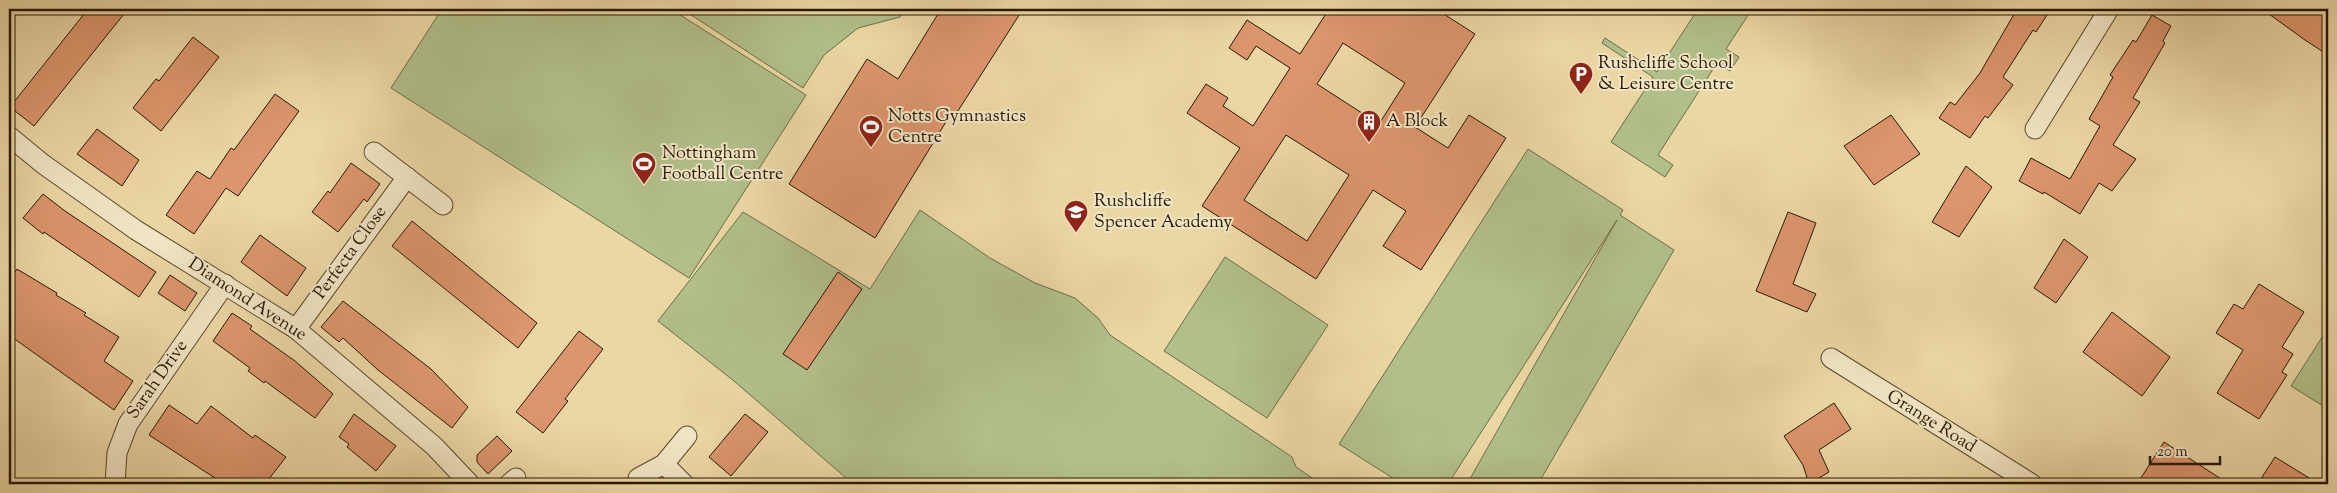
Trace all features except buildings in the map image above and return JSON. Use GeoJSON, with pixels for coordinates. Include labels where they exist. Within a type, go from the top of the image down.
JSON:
{"type":"FeatureCollection","features":[{"type":"Feature","properties":{"kind":"street"},"geometry":{"type":"LineString","coordinates":[[2036,129],[2109,9]]}},
{"type":"Feature","properties":{"kind":"street","name":"Diamond Avenue"},"geometry":{"type":"LineString","coordinates":[[9,136],[43,164],[136,230],[296,329],[434,446],[470,484]]}},
{"type":"Feature","properties":{"kind":"street"},"geometry":{"type":"LineString","coordinates":[[374,152],[443,205]]}},
{"type":"Feature","properties":{"kind":"street","name":"Perfecta Close"},"geometry":{"type":"LineString","coordinates":[[296,329],[407,178]]}},
{"type":"Feature","properties":{"kind":"street","name":"Sarah Drive"},"geometry":{"type":"LineString","coordinates":[[115,484],[117,453],[128,424],[225,284]]}},
{"type":"Feature","properties":{"kind":"street","name":"Grange Road"},"geometry":{"type":"LineString","coordinates":[[1831,358],[2032,484]]}},
{"type":"Feature","properties":{"kind":"street"},"geometry":{"type":"LineString","coordinates":[[638,478],[664,464],[687,436]]}},
{"type":"Feature","properties":{"kind":"street"},"geometry":{"type":"LineString","coordinates":[[664,464],[684,484]]}},
{"type":"Feature","properties":{"kind":"green space"},"geometry":{"type":"Polygon","coordinates":[[[442,9],[671,9],[806,95],[689,278],[391,88],[442,9]]]}},
{"type":"Feature","properties":{"kind":"green space"},"geometry":{"type":"Polygon","coordinates":[[[682,9],[898,9],[904,12],[900,17],[858,28],[824,55],[803,88],[682,9]]]}},
{"type":"Feature","properties":{"kind":"green space"},"geometry":{"type":"Polygon","coordinates":[[[1698,9],[1752,9],[1726,49],[1739,57],[1730,71],[1717,63],[1658,155],[1673,165],[1665,177],[1611,142],[1653,77],[1602,43],[1605,38],[1657,72],[1698,9]]]}},
{"type":"Feature","properties":{"kind":"green space"},"geometry":{"type":"Polygon","coordinates":[[[1528,149],[1623,210],[1620,215],[1674,250],[1538,484],[1467,484],[1617,220],[1448,484],[1402,484],[1339,444],[1528,149]]]}},
{"type":"Feature","properties":{"kind":"green space"},"geometry":{"type":"Polygon","coordinates":[[[920,210],[990,258],[1035,283],[1075,298],[1098,318],[1110,335],[1292,457],[1296,467],[1321,484],[853,484],[734,381],[658,321],[743,212],[870,289],[920,210]]]}},
{"type":"Feature","properties":{"kind":"green space"},"geometry":{"type":"Polygon","coordinates":[[[1225,257],[1328,325],[1267,418],[1164,351],[1225,257]]]}},
{"type":"Feature","properties":{"kind":"green space"},"geometry":{"type":"Polygon","coordinates":[[[2326,331],[2328,332],[2328,409],[2291,386],[2326,331]]]}},
{"type":"Feature","properties":{"kind":"place","name":"Rushcliffe School & Leisure Centre"},"geometry":{"type":"Point","coordinates":[1581,95]}},
{"type":"Feature","properties":{"kind":"place","name":"A Block"},"geometry":{"type":"Point","coordinates":[1369,143]}},
{"type":"Feature","properties":{"kind":"place","name":"Notts Gymnastics Centre"},"geometry":{"type":"Point","coordinates":[871,148]}},
{"type":"Feature","properties":{"kind":"place","name":"Nottingham Football Centre"},"geometry":{"type":"Point","coordinates":[644,185]}},
{"type":"Feature","properties":{"kind":"place","name":"Rushcliffe Spencer Academy"},"geometry":{"type":"Point","coordinates":[1076,233]}}]}
